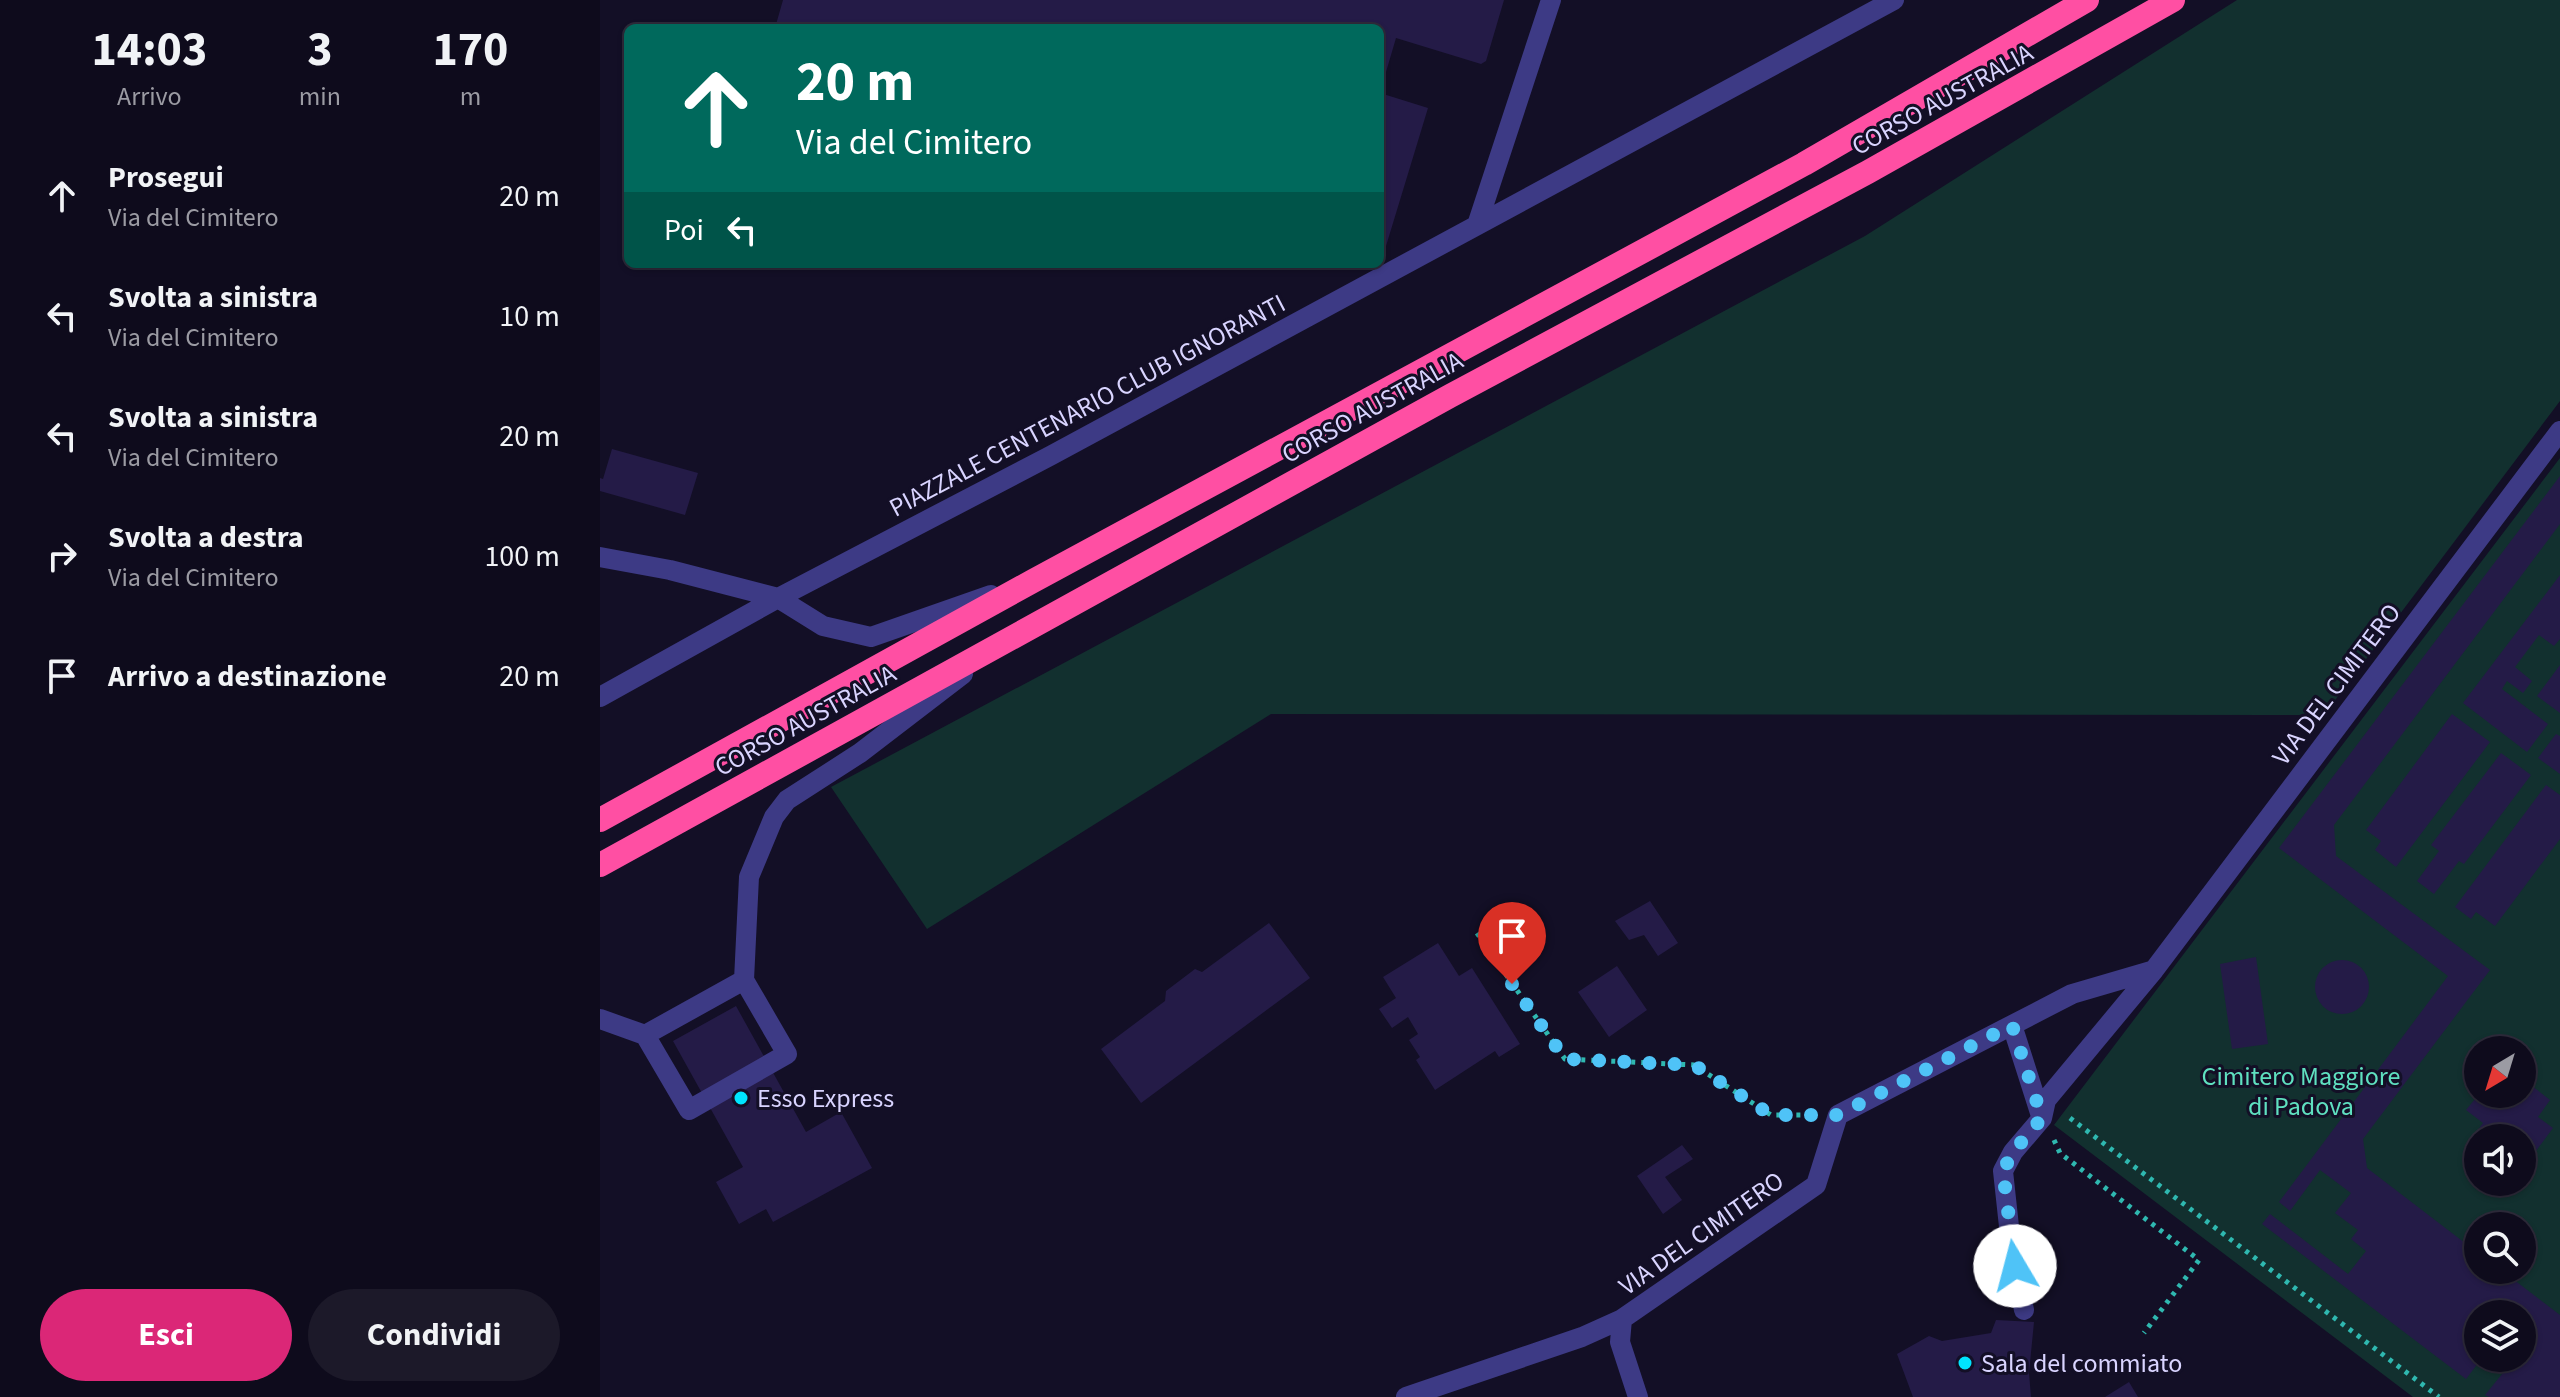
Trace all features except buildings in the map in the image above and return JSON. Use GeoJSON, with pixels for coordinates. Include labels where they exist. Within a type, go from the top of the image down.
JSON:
{"type":"FeatureCollection","features":[{"type":"Feature","properties":{"kind":"highway","name":"CORSO AUSTRALIA"},"geometry":{"type":"LineString","coordinates":[[600,820],[1033,581],[1804,164],[2087,0]]}},
{"type":"Feature","properties":{"kind":"highway","name":"CORSO AUSTRALIA"},"geometry":{"type":"LineString","coordinates":[[600,865],[1450,396],[1882,164],[2173,0]]}},
{"type":"Feature","properties":{"kind":"street"},"geometry":{"type":"LineString","coordinates":[[1477,225],[1551,0]]}},
{"type":"Feature","properties":{"kind":"street","name":"PIAZZALE CENTENARIO CLUB IGNORANTI"},"geometry":{"type":"LineString","coordinates":[[600,697],[778,598],[1050,456],[1894,0]]}},
{"type":"Feature","properties":{"kind":"street","name":"VIA DEL CIMITERO"},"geometry":{"type":"LineString","coordinates":[[2024,1310],[2011,1245],[2003,1171],[2013,1152],[2560,431]]}},
{"type":"Feature","properties":{"kind":"street"},"geometry":{"type":"LineString","coordinates":[[600,557],[670,570],[778,598],[823,626],[871,637],[1033,581]]}},
{"type":"Feature","properties":{"kind":"street"},"geometry":{"type":"LineString","coordinates":[[600,1019],[645,1035],[689,1110],[787,1054],[744,980],[749,877],[765,834],[787,800],[860,753],[1013,636]]}},
{"type":"Feature","properties":{"kind":"street"},"geometry":{"type":"LineString","coordinates":[[1838,1115],[2072,994],[2154,970]]}},
{"type":"Feature","properties":{"kind":"street"},"geometry":{"type":"LineString","coordinates":[[645,1035],[744,980]]}},
{"type":"Feature","properties":{"kind":"street"},"geometry":{"type":"LineString","coordinates":[[2012,1025],[2044,1109]]}},
{"type":"Feature","properties":{"kind":"street","name":"VIA DEL CIMITERO"},"geometry":{"type":"LineString","coordinates":[[1638,1397],[1620,1342],[1622,1319],[1816,1185],[1838,1115]]}},
{"type":"Feature","properties":{"kind":"street"},"geometry":{"type":"LineString","coordinates":[[1406,1397],[1582,1337],[1622,1319]]}},
{"type":"Feature","properties":{"kind":"path"},"geometry":{"type":"LineString","coordinates":[[1477,933],[1565,1059],[1694,1065],[1771,1115],[1838,1115]]}},
{"type":"Feature","properties":{"kind":"path"},"geometry":{"type":"LineString","coordinates":[[2044,1109],[2060,1153],[2199,1260],[2144,1333]]}},
{"type":"Feature","properties":{"kind":"path"},"geometry":{"type":"LineString","coordinates":[[2044,1109],[2439,1397]]}},
{"type":"Feature","properties":{"kind":"green space"},"geometry":{"type":"Polygon","coordinates":[[[2237,0],[2560,0],[2560,401],[2324,715],[1271,714],[927,929],[831,787],[1865,236],[2237,0]]]}},
{"type":"Feature","properties":{"kind":"green space","name":"Cimitero Maggiore di Padova"},"geometry":{"type":"Polygon","coordinates":[[[2560,458],[2560,1397],[2413,1397],[2054,1125],[2560,458]]]}},
{"type":"Feature","properties":{"kind":"place","name":"Esso Express"},"geometry":{"type":"Point","coordinates":[741,1098]}},
{"type":"Feature","properties":{"kind":"place","name":"Sala del commiato"},"geometry":{"type":"Point","coordinates":[1965,1363]}},
{"type":"Feature","properties":{"kind":"route"},"geometry":{"type":"LineString","coordinates":[[1512,984],[1565,1059],[1694,1065],[1771,1115],[1838,1115],[2012,1025],[2042,1118],[2013,1152],[2003,1171],[2015,1266]]}}]}
